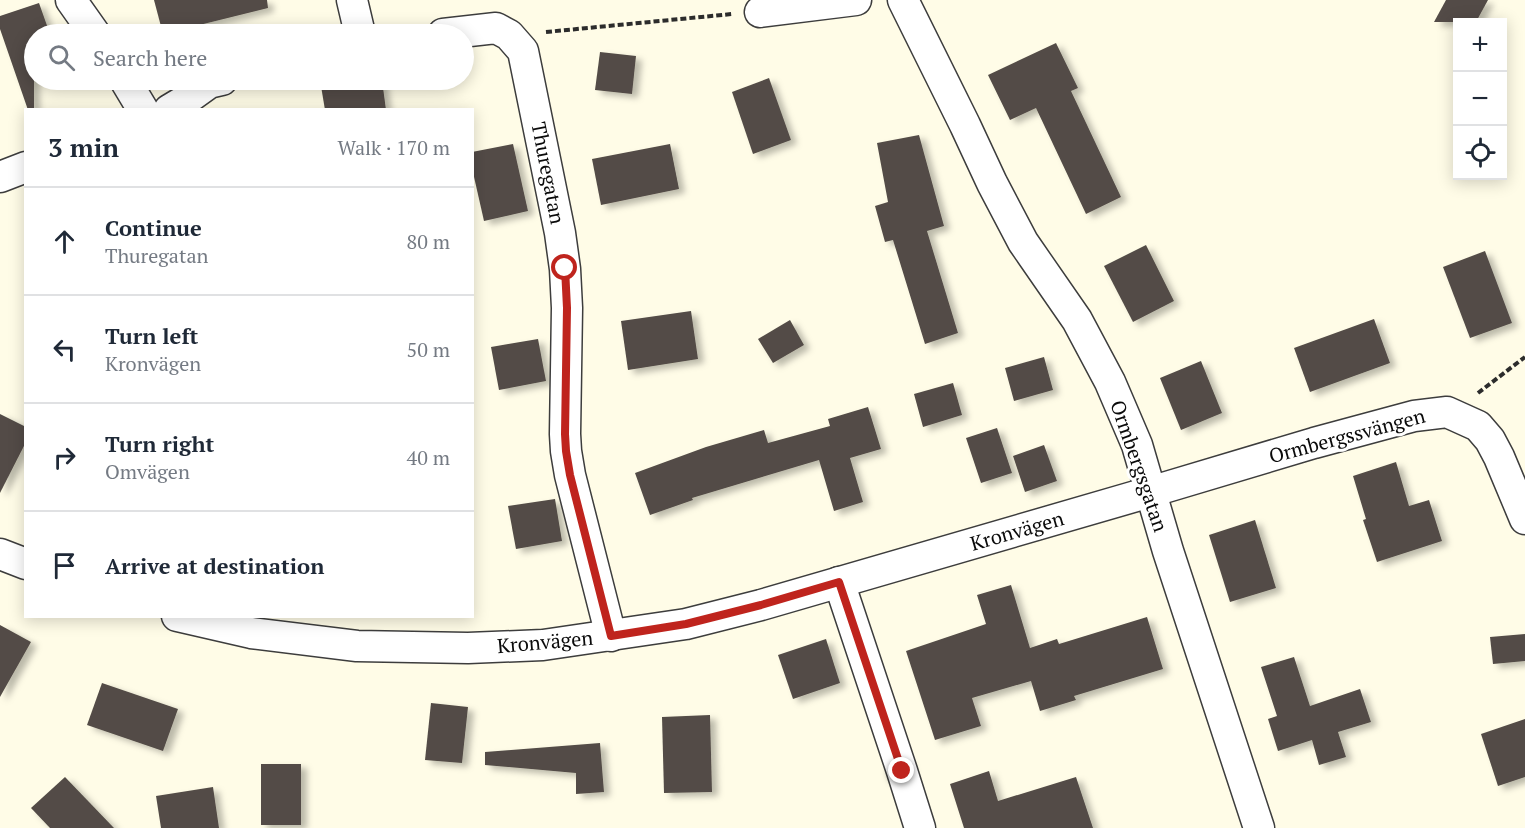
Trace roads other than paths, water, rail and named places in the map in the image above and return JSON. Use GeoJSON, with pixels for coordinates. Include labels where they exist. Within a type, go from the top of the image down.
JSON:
{"type":"FeatureCollection","features":[{"type":"Feature","properties":{"kind":"street"},"geometry":{"type":"LineString","coordinates":[[71,0],[88,24]]}},
{"type":"Feature","properties":{"kind":"street"},"geometry":{"type":"LineString","coordinates":[[352,0],[358,24]]}},
{"type":"Feature","properties":{"kind":"street"},"geometry":{"type":"LineString","coordinates":[[760,12],[856,0]]}},
{"type":"Feature","properties":{"kind":"street","name":"Ormbergsgatan"},"geometry":{"type":"LineString","coordinates":[[903,0],[1023,242],[1077,320],[1110,382],[1137,445],[1258,828]]}},
{"type":"Feature","properties":{"kind":"street","name":"Thuregatan"},"geometry":{"type":"LineString","coordinates":[[474,30],[496,28],[509,35],[523,51],[565,268],[566,451],[611,636]]}},
{"type":"Feature","properties":{"kind":"street"},"geometry":{"type":"LineString","coordinates":[[131,90],[142,108]]}},
{"type":"Feature","properties":{"kind":"street"},"geometry":{"type":"LineString","coordinates":[[172,108],[199,90]]}},
{"type":"Feature","properties":{"kind":"street"},"geometry":{"type":"LineString","coordinates":[[0,177],[24,168]]}},
{"type":"Feature","properties":{"kind":"street","name":"Ormbergssvängen"},"geometry":{"type":"LineString","coordinates":[[1150,492],[1314,442],[1414,416],[1447,412],[1478,426],[1490,440],[1525,519]]}},
{"type":"Feature","properties":{"kind":"street","name":"Kronvägen"},"geometry":{"type":"LineString","coordinates":[[186,618],[251,633],[357,646],[468,648],[543,645],[686,624],[761,605],[1150,492]]}},
{"type":"Feature","properties":{"kind":"street"},"geometry":{"type":"LineString","coordinates":[[0,554],[24,563]]}},
{"type":"Feature","properties":{"kind":"street"},"geometry":{"type":"LineString","coordinates":[[839,582],[920,828]]}}]}
